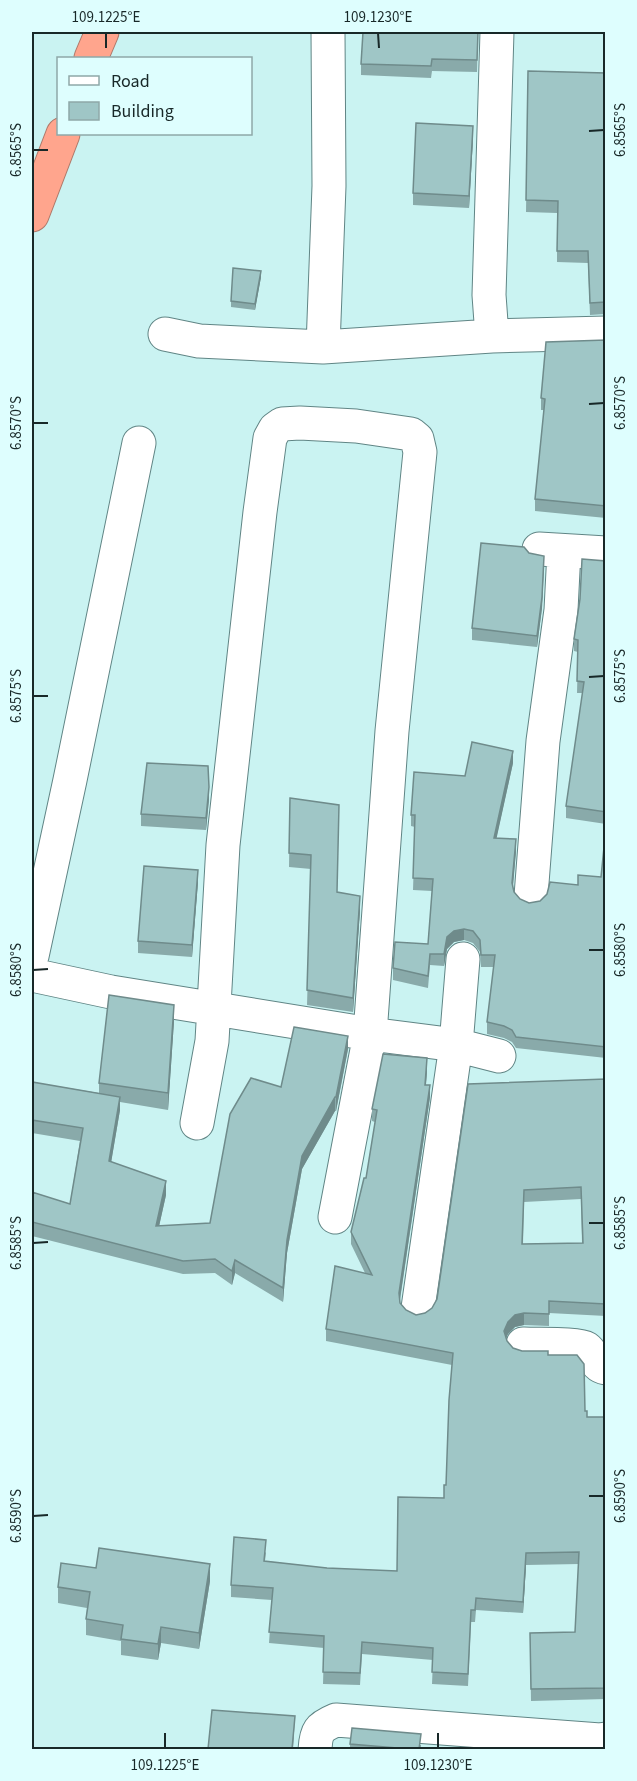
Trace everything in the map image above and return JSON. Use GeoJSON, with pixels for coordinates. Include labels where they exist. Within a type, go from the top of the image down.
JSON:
{"type":"FeatureCollection","features":[{"type":"Feature","properties":{"kind":"highway"},"geometry":{"type":"LineString","coordinates":[[91,57],[102,32]]}},
{"type":"Feature","properties":{"kind":"highway"},"geometry":{"type":"LineString","coordinates":[[32,215],[63,135]]}},
{"type":"Feature","properties":{"kind":"street"},"geometry":{"type":"LineString","coordinates":[[323,346],[329,186],[328,32]]}},
{"type":"Feature","properties":{"kind":"street"},"geometry":{"type":"LineString","coordinates":[[492,336],[489,295],[497,32]]}},
{"type":"Feature","properties":{"kind":"street"},"geometry":{"type":"LineString","coordinates":[[165,334],[199,341],[323,346],[492,336],[606,333]]}},
{"type":"Feature","properties":{"kind":"street"},"geometry":{"type":"LineString","coordinates":[[196,1123],[209,1063],[223,845],[270,438],[275,429],[282,424],[300,423],[356,426],[411,434],[417,439],[420,452],[392,731],[370,1034],[335,1217]]}},
{"type":"Feature","properties":{"kind":"street"},"geometry":{"type":"LineString","coordinates":[[32,956],[140,442]]}},
{"type":"Feature","properties":{"kind":"street"},"geometry":{"type":"LineString","coordinates":[[531,896],[543,741],[561,610],[551,550],[606,553]]}},
{"type":"Feature","properties":{"kind":"street"},"geometry":{"type":"LineString","coordinates":[[418,1308],[456,1045],[463,959]]}},
{"type":"Feature","properties":{"kind":"street"},"geometry":{"type":"LineString","coordinates":[[32,975],[111,992],[370,1034],[456,1045],[499,1056]]}},
{"type":"Feature","properties":{"kind":"street"},"geometry":{"type":"LineString","coordinates":[[523,1344],[580,1346],[590,1352],[601,1368],[606,1368]]}},
{"type":"Feature","properties":{"kind":"street"},"geometry":{"type":"LineString","coordinates":[[315,1749],[316,1735],[323,1725],[336,1720],[606,1739]]}},
{"type":"Feature","properties":{"kind":"building"},"geometry":{"type":"Polygon","coordinates":[[[363,32],[478,32],[477,60],[432,59],[431,66],[361,64],[363,32]]]}},
{"type":"Feature","properties":{"kind":"building"},"geometry":{"type":"Polygon","coordinates":[[[528,71],[606,73],[606,302],[590,303],[588,251],[557,251],[558,201],[526,200],[528,71]]]}},
{"type":"Feature","properties":{"kind":"building"},"geometry":{"type":"Polygon","coordinates":[[[416,123],[473,126],[469,196],[413,193],[416,123]]]}},
{"type":"Feature","properties":{"kind":"building"},"geometry":{"type":"Polygon","coordinates":[[[233,268],[261,271],[255,304],[231,301],[233,268]]]}},
{"type":"Feature","properties":{"kind":"building"},"geometry":{"type":"Polygon","coordinates":[[[606,340],[606,506],[535,499],[545,399],[541,398],[546,342],[606,340]]]}},
{"type":"Feature","properties":{"kind":"building"},"geometry":{"type":"Polygon","coordinates":[[[481,543],[524,547],[529,553],[544,556],[537,636],[472,628],[481,543]]]}},
{"type":"Feature","properties":{"kind":"building"},"geometry":{"type":"Polygon","coordinates":[[[582,559],[606,561],[606,812],[566,806],[584,682],[577,681],[578,640],[574,639],[580,599],[582,559]]]}},
{"type":"Feature","properties":{"kind":"building"},"geometry":{"type":"Polygon","coordinates":[[[472,742],[513,751],[494,838],[516,839],[512,883],[514,892],[520,899],[529,903],[540,901],[547,894],[550,882],[578,885],[578,875],[601,877],[606,827],[606,1047],[516,1037],[512,1030],[487,1022],[495,955],[481,955],[480,940],[473,931],[464,929],[454,931],[447,937],[444,954],[430,954],[428,976],[393,968],[395,942],[428,944],[433,879],[413,878],[415,815],[411,815],[414,772],[465,776],[472,742]]]}},
{"type":"Feature","properties":{"kind":"building"},"geometry":{"type":"Polygon","coordinates":[[[147,763],[208,766],[209,787],[206,818],[141,814],[147,763]]]}},
{"type":"Feature","properties":{"kind":"building"},"geometry":{"type":"Polygon","coordinates":[[[290,798],[339,805],[337,892],[360,896],[353,998],[307,990],[311,855],[289,853],[290,798]]]}},
{"type":"Feature","properties":{"kind":"building"},"geometry":{"type":"Polygon","coordinates":[[[144,866],[198,870],[192,945],[138,941],[144,866]]]}},
{"type":"Feature","properties":{"kind":"building"},"geometry":{"type":"Polygon","coordinates":[[[109,995],[174,1005],[168,1093],[99,1083],[109,995]]]}},
{"type":"Feature","properties":{"kind":"building"},"geometry":{"type":"Polygon","coordinates":[[[294,1027],[348,1036],[336,1097],[302,1156],[287,1240],[283,1288],[235,1260],[232,1271],[215,1259],[183,1261],[32,1222],[32,1192],[70,1204],[83,1128],[32,1120],[32,1082],[120,1097],[109,1161],[166,1181],[156,1226],[210,1223],[230,1114],[251,1078],[281,1087],[294,1027]]]}},
{"type":"Feature","properties":{"kind":"building"},"geometry":{"type":"Polygon","coordinates":[[[383,1054],[427,1058],[425,1085],[430,1085],[399,1293],[400,1303],[406,1310],[416,1315],[432,1308],[437,1299],[468,1084],[606,1079],[606,1304],[549,1301],[549,1314],[515,1315],[508,1322],[504,1331],[507,1341],[513,1348],[522,1351],[548,1351],[548,1355],[577,1355],[584,1364],[587,1417],[606,1417],[606,1688],[531,1689],[530,1633],[575,1632],[579,1552],[526,1553],[523,1602],[476,1598],[475,1610],[471,1610],[468,1674],[432,1672],[433,1648],[362,1642],[360,1673],[323,1672],[324,1636],[269,1632],[273,1588],[231,1585],[234,1537],[266,1540],[264,1561],[327,1568],[397,1571],[398,1497],[444,1498],[453,1353],[326,1329],[335,1266],[372,1275],[351,1232],[364,1178],[366,1178],[377,1110],[372,1109],[383,1054]],[[581,1187],[524,1190],[522,1244],[583,1243],[581,1187]]]}},
{"type":"Feature","properties":{"kind":"building"},"geometry":{"type":"Polygon","coordinates":[[[99,1548],[210,1564],[199,1633],[161,1627],[158,1644],[121,1639],[123,1625],[86,1619],[90,1592],[58,1587],[61,1563],[96,1568],[99,1548]]]}},
{"type":"Feature","properties":{"kind":"building"},"geometry":{"type":"Polygon","coordinates":[[[212,1710],[295,1716],[292,1749],[208,1749],[212,1710]]]}},
{"type":"Feature","properties":{"kind":"building"},"geometry":{"type":"Polygon","coordinates":[[[352,1728],[421,1734],[419,1749],[350,1744],[352,1728]]]}}]}
